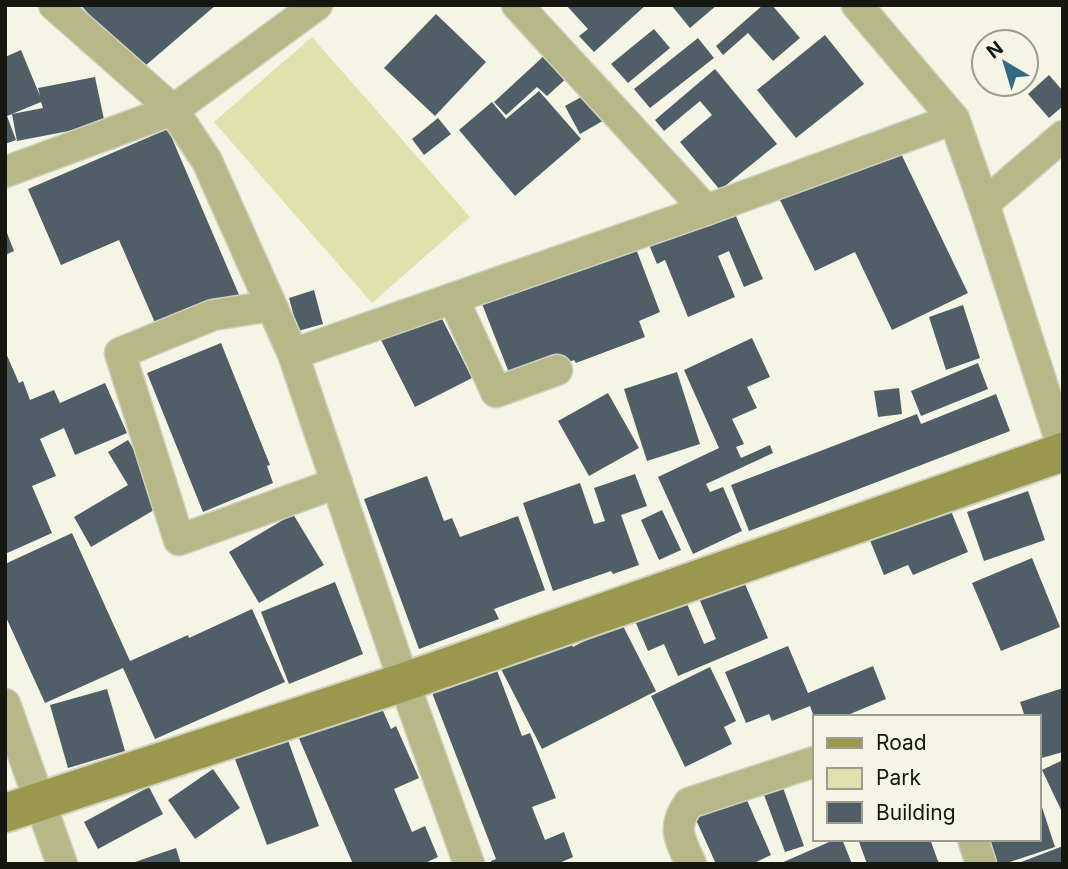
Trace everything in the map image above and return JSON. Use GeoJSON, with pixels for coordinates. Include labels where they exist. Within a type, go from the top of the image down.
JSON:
{"type":"FeatureCollection","features":[{"type":"Feature","properties":{"kind":"street"},"geometry":{"type":"LineString","coordinates":[[54,5],[173,110],[207,161],[293,354],[465,863]]}},
{"type":"Feature","properties":{"kind":"street"},"geometry":{"type":"LineString","coordinates":[[5,172],[173,110],[317,5]]}},
{"type":"Feature","properties":{"kind":"street"},"geometry":{"type":"LineString","coordinates":[[517,5],[706,210]]}},
{"type":"Feature","properties":{"kind":"street"},"geometry":{"type":"LineString","coordinates":[[22,807],[404,682],[1063,450],[954,119],[857,5]]}},
{"type":"Feature","properties":{"kind":"street"},"geometry":{"type":"LineString","coordinates":[[293,354],[706,210],[954,119]]}},
{"type":"Feature","properties":{"kind":"street"},"geometry":{"type":"LineString","coordinates":[[984,204],[1063,136]]}},
{"type":"Feature","properties":{"kind":"street"},"geometry":{"type":"LineString","coordinates":[[453,298],[496,392],[557,370]]}},
{"type":"Feature","properties":{"kind":"street"},"geometry":{"type":"LineString","coordinates":[[271,306],[213,315],[120,353],[179,540],[337,484]]}},
{"type":"Feature","properties":{"kind":"street"},"geometry":{"type":"LineString","coordinates":[[5,704],[22,807],[62,864]]}},
{"type":"Feature","properties":{"kind":"street"},"geometry":{"type":"LineString","coordinates":[[691,864],[677,831],[681,814],[689,803],[813,762]]}},
{"type":"Feature","properties":{"kind":"street"},"geometry":{"type":"LineString","coordinates":[[974,841],[981,864]]}},
{"type":"Feature","properties":{"kind":"green space"},"geometry":{"type":"Polygon","coordinates":[[[312,37],[470,217],[372,303],[214,122],[312,37]]]}},
{"type":"Feature","properties":{"kind":"building"},"geometry":{"type":"Polygon","coordinates":[[[81,5],[216,5],[138,72],[81,5]]]}},
{"type":"Feature","properties":{"kind":"building"},"geometry":{"type":"Polygon","coordinates":[[[566,5],[646,5],[594,52],[579,36],[588,29],[566,5]]]}},
{"type":"Feature","properties":{"kind":"building"},"geometry":{"type":"Polygon","coordinates":[[[671,5],[717,5],[690,28],[671,5]]]}},
{"type":"Feature","properties":{"kind":"building"},"geometry":{"type":"Polygon","coordinates":[[[763,5],[772,5],[800,38],[773,61],[748,33],[723,55],[716,46],[763,5]]]}},
{"type":"Feature","properties":{"kind":"building"},"geometry":{"type":"Polygon","coordinates":[[[436,14],[486,62],[435,116],[384,68],[436,14]]]}},
{"type":"Feature","properties":{"kind":"building"},"geometry":{"type":"Polygon","coordinates":[[[654,29],[670,48],[628,83],[611,64],[654,29]]]}},
{"type":"Feature","properties":{"kind":"building"},"geometry":{"type":"Polygon","coordinates":[[[825,35],[864,84],[796,138],[757,90],[825,35]]]}},
{"type":"Feature","properties":{"kind":"building"},"geometry":{"type":"Polygon","coordinates":[[[698,38],[714,58],[650,108],[634,89],[698,38]]]}},
{"type":"Feature","properties":{"kind":"building"},"geometry":{"type":"Polygon","coordinates":[[[558,43],[580,66],[547,96],[537,87],[506,115],[494,102],[558,43]]]}},
{"type":"Feature","properties":{"kind":"building"},"geometry":{"type":"Polygon","coordinates":[[[21,50],[40,96],[38,88],[95,77],[105,124],[17,141],[12,114],[43,108],[41,102],[7,116],[16,140],[5,144],[5,57],[21,50]]]}},
{"type":"Feature","properties":{"kind":"building"},"geometry":{"type":"Polygon","coordinates":[[[715,69],[777,144],[720,190],[680,142],[712,115],[700,101],[664,131],[655,120],[715,69]]]}},
{"type":"Feature","properties":{"kind":"building"},"geometry":{"type":"Polygon","coordinates":[[[1049,75],[1063,91],[1063,106],[1049,118],[1032,98],[1040,98],[1040,83],[1049,75]]]}},
{"type":"Feature","properties":{"kind":"building"},"geometry":{"type":"Polygon","coordinates":[[[610,81],[625,108],[580,134],[565,106],[610,81]]]}},
{"type":"Feature","properties":{"kind":"building"},"geometry":{"type":"Polygon","coordinates":[[[539,91],[581,139],[515,196],[459,130],[492,102],[506,119],[539,91]]]}},
{"type":"Feature","properties":{"kind":"building"},"geometry":{"type":"Polygon","coordinates":[[[438,118],[451,134],[424,155],[412,139],[438,118]]]}},
{"type":"Feature","properties":{"kind":"building"},"geometry":{"type":"Polygon","coordinates":[[[168,129],[240,297],[159,332],[119,240],[61,265],[28,189],[168,129]]]}},
{"type":"Feature","properties":{"kind":"building"},"geometry":{"type":"Polygon","coordinates":[[[893,137],[968,293],[892,330],[855,252],[815,271],[777,194],[893,137]]]}},
{"type":"Feature","properties":{"kind":"building"},"geometry":{"type":"Polygon","coordinates":[[[729,200],[763,279],[744,287],[729,251],[718,256],[735,297],[688,317],[665,260],[657,264],[645,235],[729,200]]]}},
{"type":"Feature","properties":{"kind":"building"},"geometry":{"type":"Polygon","coordinates":[[[5,228],[14,251],[5,255],[5,228]]]}},
{"type":"Feature","properties":{"kind":"building"},"geometry":{"type":"Polygon","coordinates":[[[630,233],[660,312],[639,321],[645,337],[513,383],[477,291],[630,233]]]}},
{"type":"Feature","properties":{"kind":"building"},"geometry":{"type":"Polygon","coordinates":[[[314,290],[323,324],[298,331],[289,298],[314,290]]]}},
{"type":"Feature","properties":{"kind":"building"},"geometry":{"type":"Polygon","coordinates":[[[433,301],[472,378],[415,407],[376,330],[433,301]]]}},
{"type":"Feature","properties":{"kind":"building"},"geometry":{"type":"Polygon","coordinates":[[[963,305],[980,358],[946,370],[929,317],[963,305]]]}},
{"type":"Feature","properties":{"kind":"building"},"geometry":{"type":"Polygon","coordinates":[[[752,338],[770,377],[747,387],[757,408],[732,419],[744,444],[736,447],[741,458],[770,445],[773,453],[706,484],[710,492],[723,487],[742,531],[693,554],[658,477],[719,448],[684,370],[752,338]]]}},
{"type":"Feature","properties":{"kind":"building"},"geometry":{"type":"Polygon","coordinates":[[[221,343],[270,465],[267,466],[273,483],[203,512],[147,373],[221,343]]]}},
{"type":"Feature","properties":{"kind":"building"},"geometry":{"type":"Polygon","coordinates":[[[5,351],[19,383],[23,381],[30,400],[54,390],[60,403],[105,383],[127,433],[75,455],[64,428],[40,439],[56,476],[32,486],[52,533],[5,554],[5,351]]]}},
{"type":"Feature","properties":{"kind":"building"},"geometry":{"type":"Polygon","coordinates":[[[978,363],[988,389],[921,416],[911,391],[978,363]]]}},
{"type":"Feature","properties":{"kind":"building"},"geometry":{"type":"Polygon","coordinates":[[[677,372],[700,444],[647,461],[624,389],[677,372]]]}},
{"type":"Feature","properties":{"kind":"building"},"geometry":{"type":"Polygon","coordinates":[[[899,388],[902,414],[878,417],[874,391],[899,388]]]}},
{"type":"Feature","properties":{"kind":"building"},"geometry":{"type":"Polygon","coordinates":[[[608,393],[639,448],[589,476],[558,421],[608,393]]]}},
{"type":"Feature","properties":{"kind":"building"},"geometry":{"type":"Polygon","coordinates":[[[996,394],[1010,431],[749,531],[731,485],[917,414],[921,424],[996,394]]]}},
{"type":"Feature","properties":{"kind":"building"},"geometry":{"type":"Polygon","coordinates":[[[128,440],[166,503],[91,547],[74,517],[128,485],[108,452],[128,440]]]}},
{"type":"Feature","properties":{"kind":"building"},"geometry":{"type":"Polygon","coordinates":[[[635,474],[647,506],[621,515],[639,565],[613,574],[611,571],[553,591],[523,503],[580,483],[594,524],[605,521],[594,488],[635,474]]]}},
{"type":"Feature","properties":{"kind":"building"},"geometry":{"type":"Polygon","coordinates":[[[427,476],[444,521],[452,518],[460,537],[518,516],[545,590],[494,609],[499,619],[419,649],[364,499],[427,476]]]}},
{"type":"Feature","properties":{"kind":"building"},"geometry":{"type":"Polygon","coordinates":[[[1028,491],[1045,540],[984,561],[967,512],[1028,491]]]}},
{"type":"Feature","properties":{"kind":"building"},"geometry":{"type":"Polygon","coordinates":[[[946,499],[968,552],[913,575],[908,565],[884,575],[867,533],[946,499]]]}},
{"type":"Feature","properties":{"kind":"building"},"geometry":{"type":"Polygon","coordinates":[[[662,510],[681,550],[659,560],[641,520],[662,510]]]}},
{"type":"Feature","properties":{"kind":"building"},"geometry":{"type":"Polygon","coordinates":[[[293,514],[324,565],[259,603],[229,552],[293,514]]]}},
{"type":"Feature","properties":{"kind":"building"},"geometry":{"type":"Polygon","coordinates":[[[72,533],[130,661],[252,609],[285,682],[155,739],[123,668],[45,703],[5,615],[5,564],[72,533]]]}},
{"type":"Feature","properties":{"kind":"building"},"geometry":{"type":"Polygon","coordinates":[[[1032,558],[1060,627],[1001,651],[972,583],[1032,558]]]}},
{"type":"Feature","properties":{"kind":"building"},"geometry":{"type":"Polygon","coordinates":[[[742,577],[768,638],[678,676],[664,644],[648,651],[632,614],[682,592],[704,644],[716,639],[698,596],[742,577]]]}},
{"type":"Feature","properties":{"kind":"building"},"geometry":{"type":"Polygon","coordinates":[[[335,582],[363,654],[289,684],[261,612],[335,582]]]}},
{"type":"Feature","properties":{"kind":"building"},"geometry":{"type":"Polygon","coordinates":[[[621,622],[656,691],[542,749],[498,663],[564,629],[573,647],[621,622]]]}},
{"type":"Feature","properties":{"kind":"building"},"geometry":{"type":"Polygon","coordinates":[[[788,646],[808,693],[873,666],[886,699],[848,715],[813,715],[810,706],[772,721],[769,714],[746,723],[725,672],[788,646]]]}},
{"type":"Feature","properties":{"kind":"building"},"geometry":{"type":"Polygon","coordinates":[[[493,660],[522,736],[530,733],[556,798],[532,807],[545,840],[564,832],[573,857],[557,864],[492,864],[491,861],[496,859],[429,685],[493,660]]]}},
{"type":"Feature","properties":{"kind":"building"},"geometry":{"type":"Polygon","coordinates":[[[710,667],[736,721],[724,727],[732,744],[685,767],[651,696],[710,667]]]}},
{"type":"Feature","properties":{"kind":"building"},"geometry":{"type":"Polygon","coordinates":[[[1063,688],[1063,752],[1040,758],[1040,715],[1024,715],[1020,702],[1063,688]]]}},
{"type":"Feature","properties":{"kind":"building"},"geometry":{"type":"Polygon","coordinates":[[[107,689],[125,751],[68,768],[50,705],[107,689]]]}},
{"type":"Feature","properties":{"kind":"building"},"geometry":{"type":"Polygon","coordinates":[[[375,693],[391,729],[396,726],[419,778],[394,789],[412,832],[425,826],[438,857],[423,864],[353,864],[295,729],[375,693]]]}},
{"type":"Feature","properties":{"kind":"building"},"geometry":{"type":"Polygon","coordinates":[[[285,732],[319,826],[267,845],[232,751],[285,732]]]}},
{"type":"Feature","properties":{"kind":"building"},"geometry":{"type":"Polygon","coordinates":[[[1063,760],[1063,814],[1042,770],[1063,760]]]}},
{"type":"Feature","properties":{"kind":"building"},"geometry":{"type":"Polygon","coordinates":[[[213,769],[240,808],[195,839],[168,800],[213,769]]]}},
{"type":"Feature","properties":{"kind":"building"},"geometry":{"type":"Polygon","coordinates":[[[782,785],[804,846],[785,852],[763,792],[782,785]]]}},
{"type":"Feature","properties":{"kind":"building"},"geometry":{"type":"Polygon","coordinates":[[[149,787],[163,814],[98,849],[84,822],[149,787]]]}},
{"type":"Feature","properties":{"kind":"building"},"geometry":{"type":"Polygon","coordinates":[[[743,791],[771,855],[752,864],[716,864],[693,813],[743,791]]]}},
{"type":"Feature","properties":{"kind":"building"},"geometry":{"type":"Polygon","coordinates":[[[1040,801],[1055,847],[1004,864],[994,864],[987,841],[1040,841],[1040,801]]]}},
{"type":"Feature","properties":{"kind":"building"},"geometry":{"type":"Polygon","coordinates":[[[831,841],[843,841],[852,864],[779,864],[831,841]]]}},
{"type":"Feature","properties":{"kind":"building"},"geometry":{"type":"Polygon","coordinates":[[[859,841],[931,841],[939,864],[867,864],[859,841]]]}},
{"type":"Feature","properties":{"kind":"building"},"geometry":{"type":"Polygon","coordinates":[[[1063,846],[1063,864],[1016,864],[1063,846]]]}},
{"type":"Feature","properties":{"kind":"building"},"geometry":{"type":"Polygon","coordinates":[[[176,848],[181,864],[132,864],[132,863],[176,848]]]}}]}
